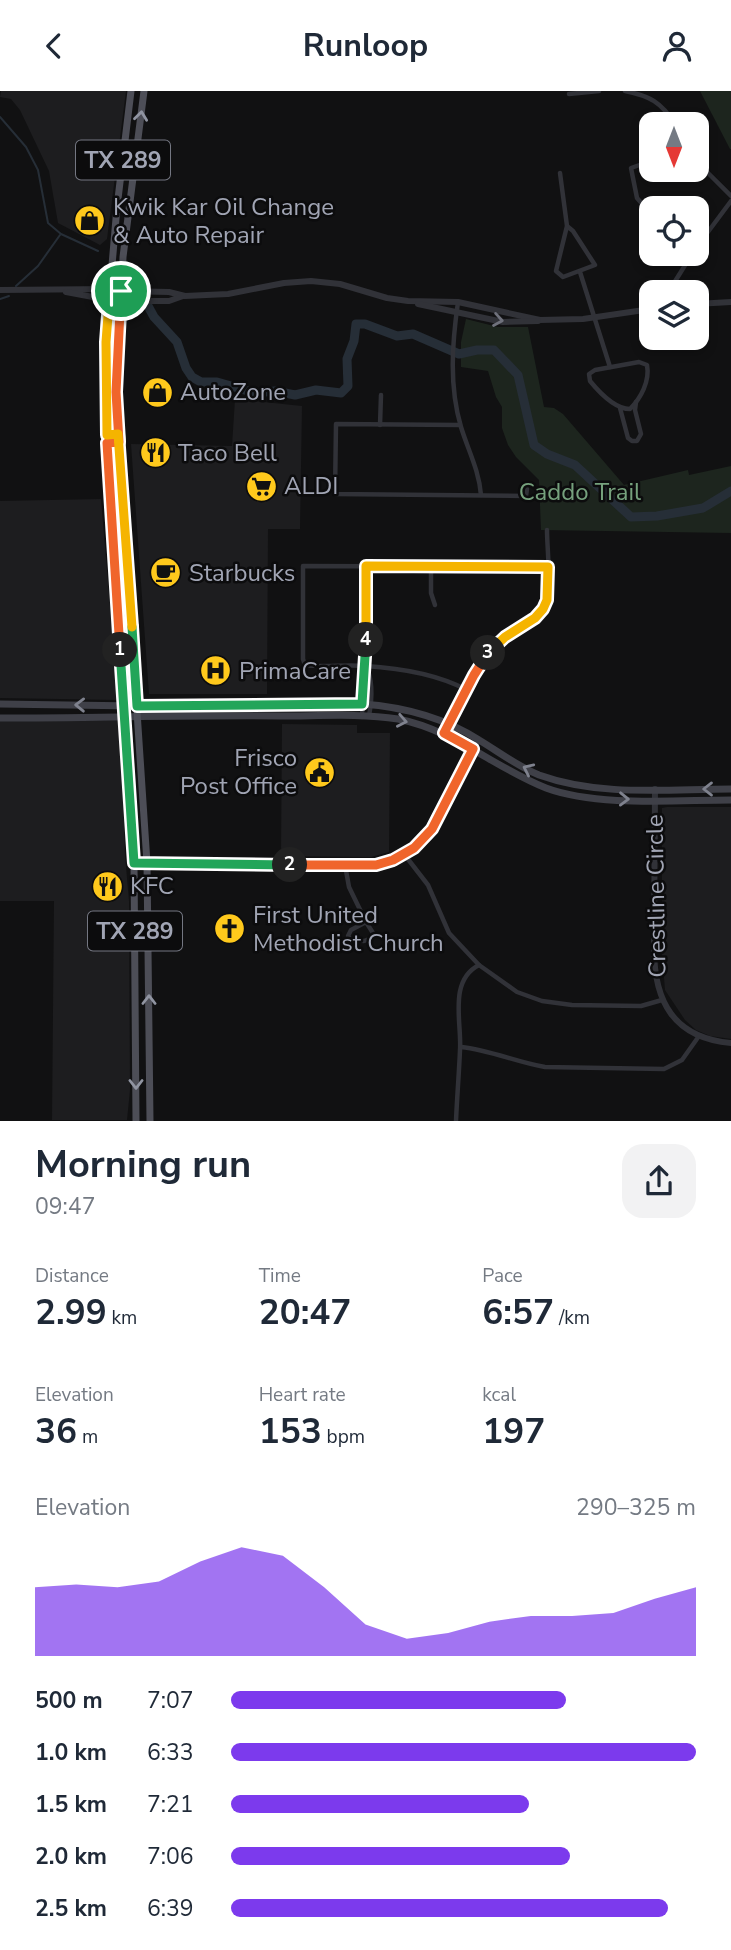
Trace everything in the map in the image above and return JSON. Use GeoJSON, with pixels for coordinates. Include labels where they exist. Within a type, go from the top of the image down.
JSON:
{"type":"FeatureCollection","features":[{"type":"Feature","properties":{"kind":"main road","name":"TX 289"},"geometry":{"type":"LineString","coordinates":[[131,91],[109,300],[106,387],[134,863],[136,1121]]}},
{"type":"Feature","properties":{"kind":"main road","name":"TX 289"},"geometry":{"type":"LineString","coordinates":[[144,91],[120,301],[116,392],[147,863],[150,1121]]}},
{"type":"Feature","properties":{"kind":"main road"},"geometry":{"type":"LineString","coordinates":[[110,289],[121,291]]}},
{"type":"Feature","properties":{"kind":"main road"},"geometry":{"type":"LineString","coordinates":[[109,300],[120,301]]}},
{"type":"Feature","properties":{"kind":"main road"},"geometry":{"type":"LineString","coordinates":[[107,439],[118,438]]}},
{"type":"Feature","properties":{"kind":"main road"},"geometry":{"type":"LineString","coordinates":[[116,590],[129,590]]}},
{"type":"Feature","properties":{"kind":"main road"},"geometry":{"type":"LineString","coordinates":[[0,704],[367,704],[398,707],[449,723],[526,769],[555,780],[603,788],[731,789]]}},
{"type":"Feature","properties":{"kind":"main road"},"geometry":{"type":"LineString","coordinates":[[37,704],[38,718]]}},
{"type":"Feature","properties":{"kind":"main road"},"geometry":{"type":"LineString","coordinates":[[239,715],[240,704]]}},
{"type":"Feature","properties":{"kind":"main road"},"geometry":{"type":"LineString","coordinates":[[290,705],[290,716]]}},
{"type":"Feature","properties":{"kind":"main road"},"geometry":{"type":"LineString","coordinates":[[0,718],[138,718],[193,715],[366,717],[410,722],[444,733],[501,768],[553,790],[602,799],[731,800]]}},
{"type":"Feature","properties":{"kind":"main road"},"geometry":{"type":"LineString","coordinates":[[553,790],[555,780]]}},
{"type":"Feature","properties":{"kind":"street"},"geometry":{"type":"LineString","coordinates":[[569,94],[599,91]]}},
{"type":"Feature","properties":{"kind":"street"},"geometry":{"type":"LineString","coordinates":[[625,91],[647,95],[667,112]]}},
{"type":"Feature","properties":{"kind":"street"},"geometry":{"type":"LineString","coordinates":[[639,165],[631,168],[639,200]]}},
{"type":"Feature","properties":{"kind":"street"},"geometry":{"type":"LineString","coordinates":[[560,173],[567,226],[555,271],[563,277],[595,265],[573,230],[567,226]]}},
{"type":"Feature","properties":{"kind":"street"},"geometry":{"type":"LineString","coordinates":[[709,174],[731,198],[709,229]]}},
{"type":"Feature","properties":{"kind":"street"},"geometry":{"type":"LineString","coordinates":[[580,272],[610,367]]}},
{"type":"Feature","properties":{"kind":"street"},"geometry":{"type":"LineString","coordinates":[[121,291],[169,292],[184,296],[228,295],[284,283],[314,281],[503,322],[533,323],[540,320]]}},
{"type":"Feature","properties":{"kind":"street"},"geometry":{"type":"LineString","coordinates":[[0,290],[110,289]]}},
{"type":"Feature","properties":{"kind":"street"},"geometry":{"type":"LineString","coordinates":[[60,291],[109,300]]}},
{"type":"Feature","properties":{"kind":"street"},"geometry":{"type":"LineString","coordinates":[[120,301],[169,301],[184,296]]}},
{"type":"Feature","properties":{"kind":"street"},"geometry":{"type":"LineString","coordinates":[[410,301],[458,302],[540,320],[639,311]]}},
{"type":"Feature","properties":{"kind":"street"},"geometry":{"type":"LineString","coordinates":[[458,302],[452,365],[455,401],[460,425],[477,470],[481,495]]}},
{"type":"Feature","properties":{"kind":"street"},"geometry":{"type":"LineString","coordinates":[[709,303],[731,302]]}},
{"type":"Feature","properties":{"kind":"street"},"geometry":{"type":"LineString","coordinates":[[639,362],[647,365],[646,381],[635,410],[641,435],[637,441],[628,438],[622,412],[590,381],[589,374],[610,367],[639,362]]}},
{"type":"Feature","properties":{"kind":"street"},"geometry":{"type":"LineString","coordinates":[[380,425],[381,395]]}},
{"type":"Feature","properties":{"kind":"street"},"geometry":{"type":"LineString","coordinates":[[614,403],[627,409],[638,398]]}},
{"type":"Feature","properties":{"kind":"street"},"geometry":{"type":"LineString","coordinates":[[460,425],[336,424],[335,494],[527,496],[527,489]]}},
{"type":"Feature","properties":{"kind":"street"},"geometry":{"type":"LineString","coordinates":[[444,733],[483,659],[505,637],[535,618],[543,609],[547,600],[547,530]]}},
{"type":"Feature","properties":{"kind":"street"},"geometry":{"type":"LineString","coordinates":[[467,690],[434,677],[365,666],[305,664],[302,569],[305,565],[548,567]]}},
{"type":"Feature","properties":{"kind":"street"},"geometry":{"type":"LineString","coordinates":[[366,566],[363,673],[366,717]]}},
{"type":"Feature","properties":{"kind":"street"},"geometry":{"type":"LineString","coordinates":[[431,566],[431,593],[435,605]]}},
{"type":"Feature","properties":{"kind":"street"},"geometry":{"type":"LineString","coordinates":[[365,666],[369,673],[366,717]]}},
{"type":"Feature","properties":{"kind":"street"},"geometry":{"type":"LineString","coordinates":[[134,863],[384,863],[414,848],[432,829],[479,740]]}},
{"type":"Feature","properties":{"kind":"street","name":"Crestline Circle"},"geometry":{"type":"LineString","coordinates":[[655,789],[654,973],[663,1000],[679,1024],[699,1037],[713,1042],[731,1043]]}},
{"type":"Feature","properties":{"kind":"street"},"geometry":{"type":"LineString","coordinates":[[404,854],[428,885],[449,933],[480,965],[517,992],[542,1001],[605,1006],[641,1006],[663,1000]]}},
{"type":"Feature","properties":{"kind":"street"},"geometry":{"type":"LineString","coordinates":[[345,865],[349,887],[373,933],[372,938],[364,941],[351,940],[349,933],[366,922]]}},
{"type":"Feature","properties":{"kind":"street"},"geometry":{"type":"LineString","coordinates":[[456,1121],[460,1047],[457,1009],[467,975],[475,966],[480,965]]}},
{"type":"Feature","properties":{"kind":"street"},"geometry":{"type":"LineString","coordinates":[[460,1047],[491,1052],[545,1067],[647,1071],[664,1069],[682,1060],[699,1037]]}},
{"type":"Feature","properties":{"kind":"shaded area"},"geometry":{"type":"Polygon","coordinates":[[[1,91],[126,91],[107,239],[100,245],[58,223],[49,171],[20,110],[11,99],[0,97],[1,91]]]}},
{"type":"Feature","properties":{"kind":"shaded area"},"geometry":{"type":"Polygon","coordinates":[[[235,399],[302,406],[300,529],[268,529],[267,694],[149,694],[131,444],[232,446],[235,399]]]}},
{"type":"Feature","properties":{"kind":"shaded area"},"geometry":{"type":"Polygon","coordinates":[[[101,499],[118,700],[0,698],[0,501],[101,499]]]}},
{"type":"Feature","properties":{"kind":"shaded area"},"geometry":{"type":"Polygon","coordinates":[[[0,721],[121,721],[129,901],[130,1090],[127,1120],[52,1120],[54,901],[0,901],[0,721]]]}},
{"type":"Feature","properties":{"kind":"shaded area"},"geometry":{"type":"Polygon","coordinates":[[[282,724],[357,725],[357,733],[390,733],[389,852],[371,857],[281,856],[282,724]]]}},
{"type":"Feature","properties":{"kind":"shaded area"},"geometry":{"type":"Polygon","coordinates":[[[731,807],[731,1039],[710,1036],[696,1030],[685,1020],[665,990],[662,953],[662,808],[731,807]]]}},
{"type":"Feature","properties":{"kind":"green space"},"geometry":{"type":"Polygon","coordinates":[[[700,91],[731,91],[731,149],[730,149],[700,91]]]}},
{"type":"Feature","properties":{"kind":"green space","name":"Caddo Trail"},"geometry":{"type":"Polygon","coordinates":[[[466,319],[498,327],[528,327],[544,407],[554,408],[563,414],[624,485],[688,470],[689,475],[731,466],[731,533],[541,530],[539,480],[508,445],[502,428],[502,407],[488,371],[461,367],[461,342],[466,319]]]}},
{"type":"Feature","properties":{"kind":"waterway"},"geometry":{"type":"LineString","coordinates":[[0,117],[26,147],[38,170],[48,223],[61,234],[98,251]]}},
{"type":"Feature","properties":{"kind":"waterway"},"geometry":{"type":"LineString","coordinates":[[16,286],[38,266],[60,235]]}},
{"type":"Feature","properties":{"kind":"waterway"},"geometry":{"type":"LineString","coordinates":[[0,299],[9,296]]}},
{"type":"Feature","properties":{"kind":"waterway"},"geometry":{"type":"LineString","coordinates":[[148,306],[154,317],[177,342],[192,377],[201,382],[217,382],[255,393],[275,391],[295,395],[316,390],[341,393],[348,386],[347,359],[354,341],[356,324],[365,324],[397,336],[413,334],[459,354],[494,350],[518,375],[534,445],[547,454],[575,465],[631,517],[657,516],[703,508],[731,491]]}},
{"type":"Feature","properties":{"kind":"place","name":"Kwik Kar Oil Change & Auto Repair"},"geometry":{"type":"Point","coordinates":[90,221]}},
{"type":"Feature","properties":{"kind":"place","name":"AutoZone"},"geometry":{"type":"Point","coordinates":[157,392]}},
{"type":"Feature","properties":{"kind":"place","name":"Taco Bell"},"geometry":{"type":"Point","coordinates":[155,453]}},
{"type":"Feature","properties":{"kind":"place","name":"ALDI"},"geometry":{"type":"Point","coordinates":[261,486]}},
{"type":"Feature","properties":{"kind":"place","name":"Starbucks"},"geometry":{"type":"Point","coordinates":[166,573]}},
{"type":"Feature","properties":{"kind":"place","name":"PrimaCare"},"geometry":{"type":"Point","coordinates":[216,671]}},
{"type":"Feature","properties":{"kind":"place","name":"Frisco Post Office"},"geometry":{"type":"Point","coordinates":[320,772]}},
{"type":"Feature","properties":{"kind":"place","name":"KFC"},"geometry":{"type":"Point","coordinates":[107,886]}},
{"type":"Feature","properties":{"kind":"place","name":"First United Methodist Church"},"geometry":{"type":"Point","coordinates":[230,929]}},
{"type":"Feature","properties":{"kind":"route"},"geometry":{"type":"LineString","coordinates":[[121,291],[110,289],[106,342],[107,435],[118,434],[119,442],[137,706],[362,704],[366,566],[548,567],[547,600],[543,609],[535,618],[505,637],[483,659],[444,733],[473,749],[432,829],[414,848],[393,860],[359,866],[134,863],[107,443],[119,442],[116,392],[121,291]]}}]}
